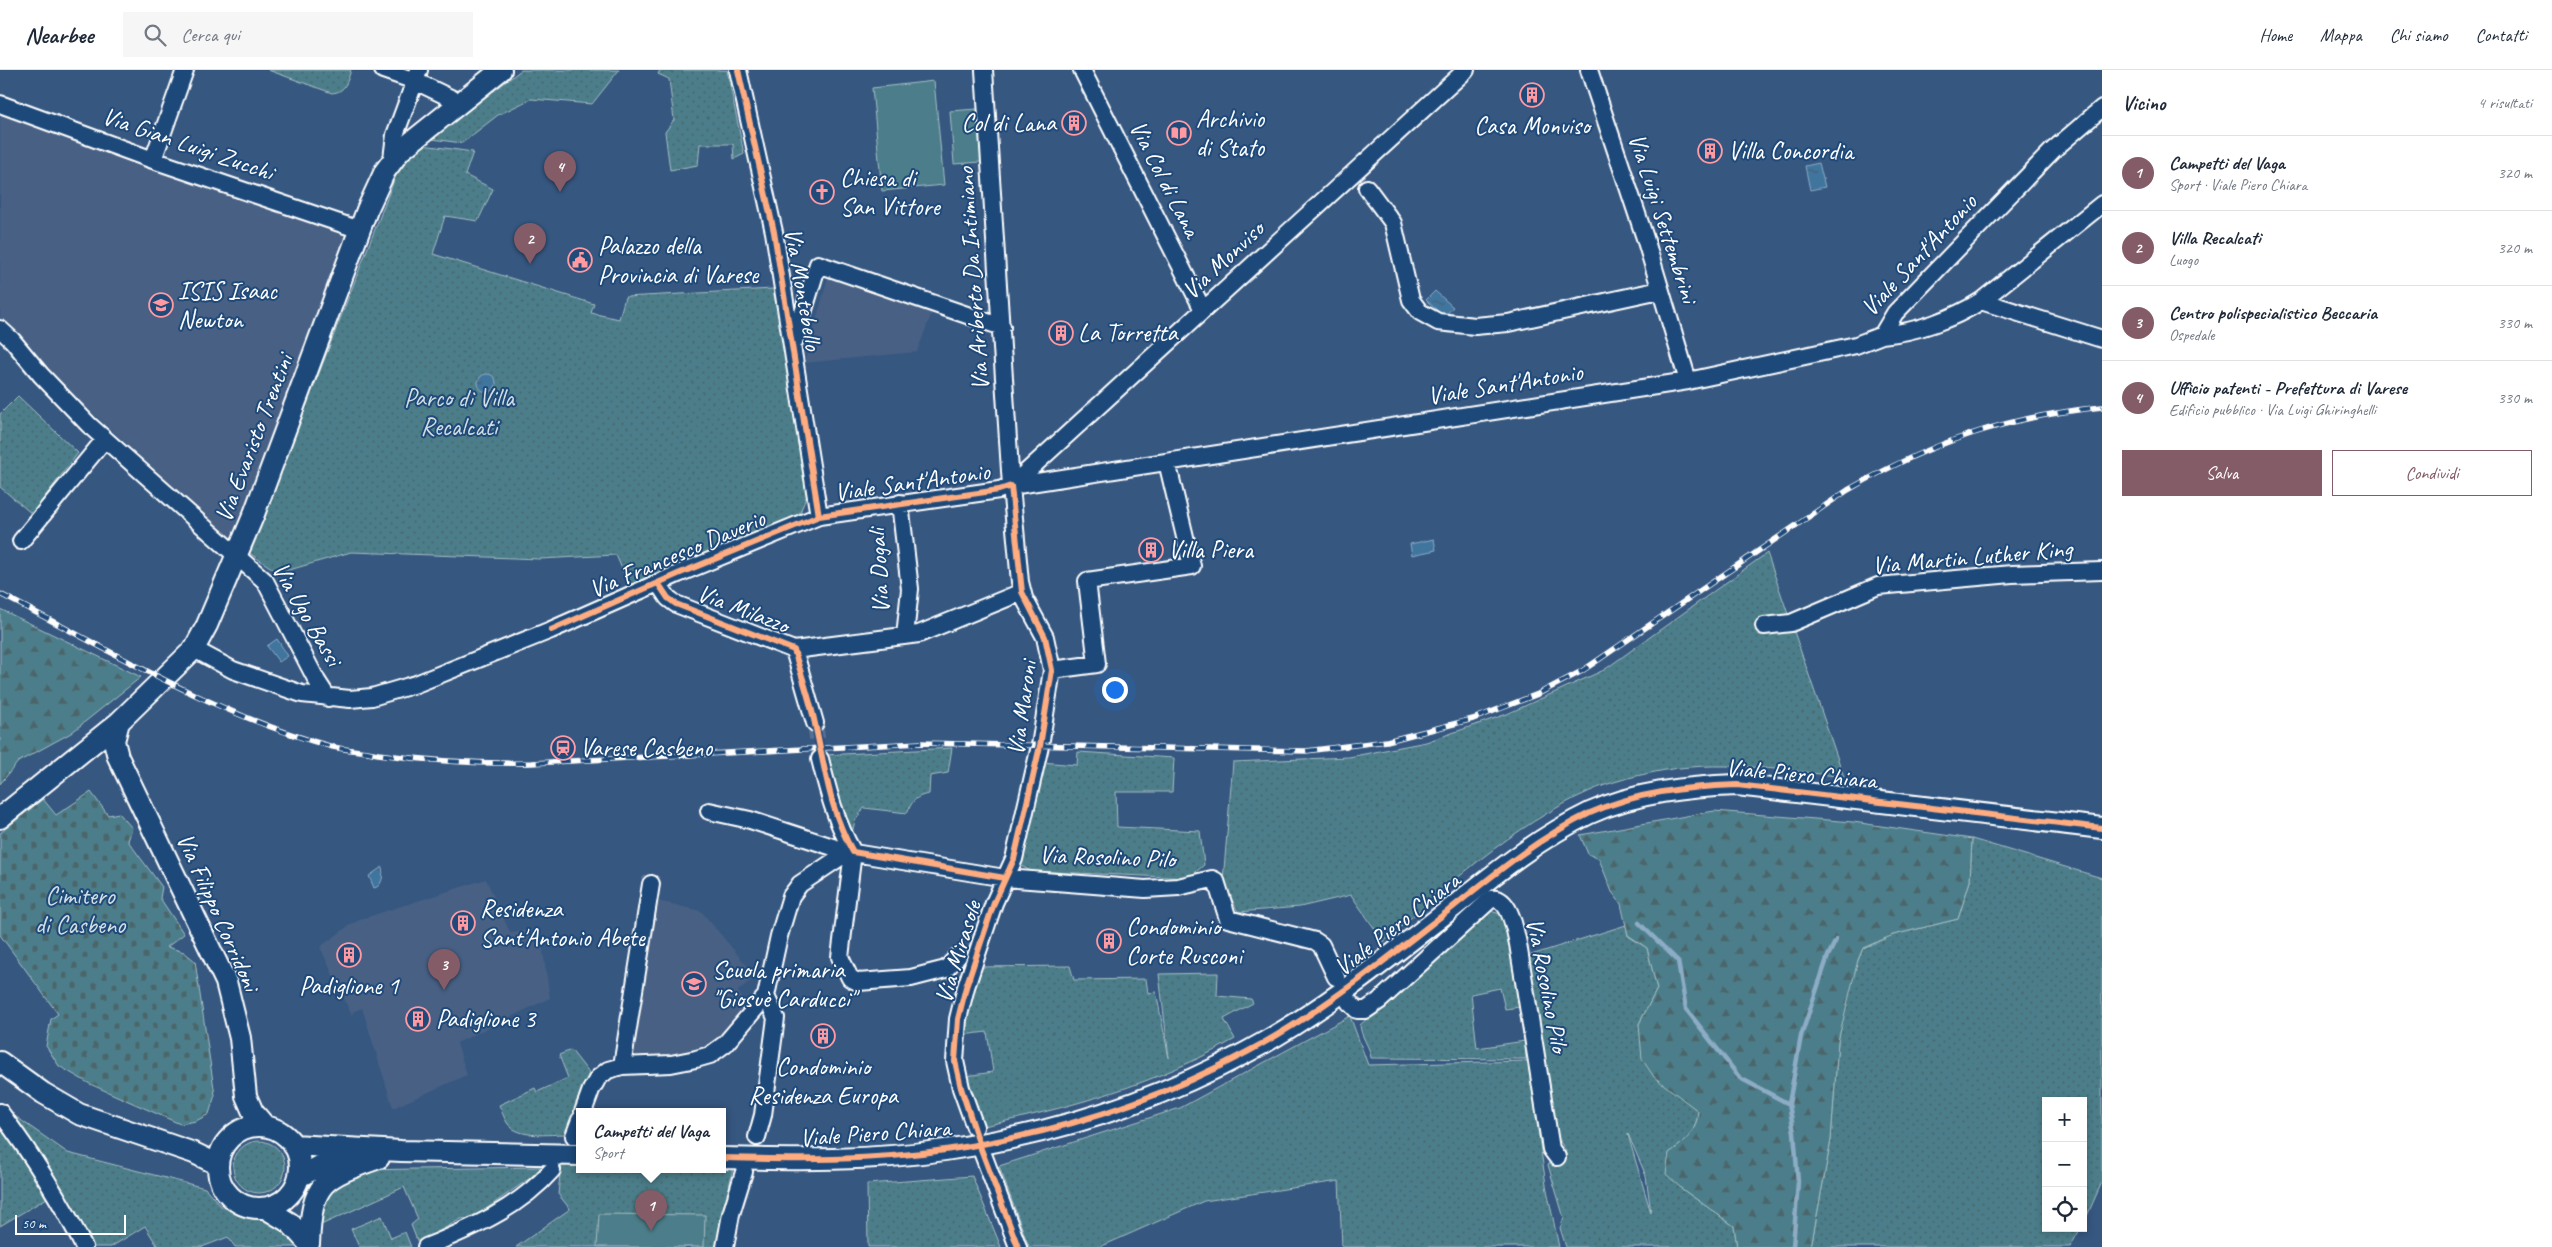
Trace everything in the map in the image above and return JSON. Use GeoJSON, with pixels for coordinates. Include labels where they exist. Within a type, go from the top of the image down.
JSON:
{"type":"FeatureCollection","features":[{"type":"Feature","properties":{"kind":"street"},"geometry":{"type":"LineString","coordinates":[[153,160],[185,70]]}},
{"type":"Feature","properties":{"kind":"street"},"geometry":{"type":"LineString","coordinates":[[383,70],[418,76],[461,103]]}},
{"type":"Feature","properties":{"kind":"street"},"geometry":{"type":"LineString","coordinates":[[392,160],[501,70]]}},
{"type":"Feature","properties":{"kind":"street","name":"Via Montebello"},"geometry":{"type":"LineString","coordinates":[[738,70],[774,232],[819,516]]}},
{"type":"Feature","properties":{"kind":"street","name":"Via Ariberto Da Intimiano"},"geometry":{"type":"LineString","coordinates":[[984,70],[1011,486]]}},
{"type":"Feature","properties":{"kind":"street","name":"Via Col di Lana"},"geometry":{"type":"LineString","coordinates":[[1082,70],[1203,310]]}},
{"type":"Feature","properties":{"kind":"street","name":"Via Monviso"},"geometry":{"type":"LineString","coordinates":[[1011,486],[1466,70]]}},
{"type":"Feature","properties":{"kind":"street","name":"Via Luigi Settembrini"},"geometry":{"type":"LineString","coordinates":[[1589,70],[1688,381]]}},
{"type":"Feature","properties":{"kind":"street"},"geometry":{"type":"LineString","coordinates":[[392,160],[395,135],[418,76]]}},
{"type":"Feature","properties":{"kind":"street","name":"Via Gian Luigi Zucchi"},"geometry":{"type":"LineString","coordinates":[[0,104],[153,160],[360,230]]}},
{"type":"Feature","properties":{"kind":"street","name":"Viale Sant'Antonio"},"geometry":{"type":"LineString","coordinates":[[819,516],[999,490],[1011,486],[1688,381],[1856,345],[1882,335],[1894,313],[2053,150],[2102,108]]}},
{"type":"Feature","properties":{"kind":"street","name":"Via Evaristo Trentini"},"geometry":{"type":"LineString","coordinates":[[194,649],[236,555],[360,230],[384,171],[392,160]]}},
{"type":"Feature","properties":{"kind":"street"},"geometry":{"type":"LineString","coordinates":[[1367,188],[1393,223],[1411,300],[1420,312],[1438,322],[1475,326],[1508,323],[1660,290]]}},
{"type":"Feature","properties":{"kind":"street"},"geometry":{"type":"LineString","coordinates":[[1882,335],[1905,333],[1968,309],[1982,301],[2094,218],[2102,204]]}},
{"type":"Feature","properties":{"kind":"street"},"geometry":{"type":"LineString","coordinates":[[792,346],[818,264],[1002,327]]}},
{"type":"Feature","properties":{"kind":"street"},"geometry":{"type":"LineString","coordinates":[[1982,301],[2102,339]]}},
{"type":"Feature","properties":{"kind":"street","name":"Via Ugo Bassi"},"geometry":{"type":"LineString","coordinates":[[0,330],[12,340],[41,375],[105,439],[265,582],[317,681],[328,698]]}},
{"type":"Feature","properties":{"kind":"street"},"geometry":{"type":"LineString","coordinates":[[20,541],[105,439]]}},
{"type":"Feature","properties":{"kind":"street"},"geometry":{"type":"LineString","coordinates":[[1052,670],[1097,664],[1087,581],[1192,566],[1167,462]]}},
{"type":"Feature","properties":{"kind":"street","name":"Via Maroni"},"geometry":{"type":"LineString","coordinates":[[1004,878],[1014,859],[1040,746],[1052,670],[1045,637],[1022,592],[1011,486]]}},
{"type":"Feature","properties":{"kind":"street","name":"Via Dogali"},"geometry":{"type":"LineString","coordinates":[[900,503],[910,589],[905,636]]}},
{"type":"Feature","properties":{"kind":"street","name":"Via Francesco Daverio"},"geometry":{"type":"LineString","coordinates":[[194,649],[229,668],[268,684],[302,694],[328,698],[372,697],[416,684],[551,630],[819,516]]}},
{"type":"Feature","properties":{"kind":"street","name":"Via Martin Luther King"},"geometry":{"type":"LineString","coordinates":[[1764,626],[1791,623],[1878,586],[2012,574],[2102,571]]}},
{"type":"Feature","properties":{"kind":"street","name":"Via Milazzo"},"geometry":{"type":"LineString","coordinates":[[658,583],[668,598],[676,604],[794,650],[919,634],[1022,592]]}},
{"type":"Feature","properties":{"kind":"street"},"geometry":{"type":"LineString","coordinates":[[0,818],[119,722],[194,649]]}},
{"type":"Feature","properties":{"kind":"street"},"geometry":{"type":"LineString","coordinates":[[794,650],[815,723]]}},
{"type":"Feature","properties":{"kind":"street","name":"Via Filippo Corridoni"},"geometry":{"type":"LineString","coordinates":[[119,722],[114,741],[118,757],[226,982],[240,1038],[246,1096],[253,1112],[265,1126]]}},
{"type":"Feature","properties":{"kind":"street"},"geometry":{"type":"LineString","coordinates":[[820,759],[828,791],[850,852],[840,957],[850,978],[858,982],[910,978],[946,969],[958,956]]}},
{"type":"Feature","properties":{"kind":"street","name":"Viale Piero Chiara"},"geometry":{"type":"LineString","coordinates":[[726,1158],[863,1158],[945,1150],[1030,1134],[1108,1112],[1181,1084],[1248,1052],[1310,1015],[1547,837],[1592,812],[1638,797],[1685,787],[1738,785],[2102,828]]}},
{"type":"Feature","properties":{"kind":"street"},"geometry":{"type":"LineString","coordinates":[[709,811],[750,820],[850,852],[1004,878]]}},
{"type":"Feature","properties":{"kind":"street","name":"Viale Piero Chiara"},"geometry":{"type":"LineString","coordinates":[[2046,822],[2102,814]]}},
{"type":"Feature","properties":{"kind":"street","name":"Viale Piero Chiara"},"geometry":{"type":"LineString","coordinates":[[2046,822],[2102,842]]}},
{"type":"Feature","properties":{"kind":"street"},"geometry":{"type":"LineString","coordinates":[[584,1108],[598,1078],[608,1070],[622,1066],[671,1064],[710,1055],[724,1044],[766,996],[778,936],[791,896],[800,884],[850,852]]}},
{"type":"Feature","properties":{"kind":"street","name":"Via Rosolino Pilo"},"geometry":{"type":"LineString","coordinates":[[1004,878],[1145,888],[1178,887],[1212,879],[1216,881],[1228,919],[1315,941],[1320,945],[1336,977]]}},
{"type":"Feature","properties":{"kind":"street","name":"Via Mirasole"},"geometry":{"type":"LineString","coordinates":[[975,1127],[961,1088],[955,1061],[958,1019],[966,987],[1004,878]]}},
{"type":"Feature","properties":{"kind":"street"},"geometry":{"type":"LineString","coordinates":[[622,1066],[650,884]]}},
{"type":"Feature","properties":{"kind":"street","name":"Via Rosolino Pilo"},"geometry":{"type":"LineString","coordinates":[[1350,1002],[1357,1010],[1366,1010],[1379,1002],[1490,899],[1496,898],[1503,902],[1513,924],[1518,944],[1551,1149],[1557,1157]]}},
{"type":"Feature","properties":{"kind":"street"},"geometry":{"type":"LineString","coordinates":[[757,1137],[763,1115],[776,1018],[766,996]]}},
{"type":"Feature","properties":{"kind":"street"},"geometry":{"type":"LineString","coordinates":[[0,1062],[43,1094],[79,1114],[194,1153],[217,1164]]}},
{"type":"Feature","properties":{"kind":"street"},"geometry":{"type":"LineString","coordinates":[[0,1112],[30,1152],[61,1201],[84,1247]]}},
{"type":"Feature","properties":{"kind":"street"},"geometry":{"type":"LineString","coordinates":[[310,1246],[296,1184],[298,1155],[293,1145],[281,1132],[265,1126],[248,1127],[232,1135],[222,1148],[217,1164],[219,1179],[225,1192],[236,1202],[250,1207],[265,1208],[280,1202],[296,1184],[329,1161],[379,1158]]}},
{"type":"Feature","properties":{"kind":"street"},"geometry":{"type":"LineString","coordinates":[[574,1136],[576,1131]]}},
{"type":"Feature","properties":{"kind":"street"},"geometry":{"type":"LineString","coordinates":[[293,1145],[401,1151],[576,1155]]}},
{"type":"Feature","properties":{"kind":"street"},"geometry":{"type":"LineString","coordinates":[[981,1149],[1018,1247]]}},
{"type":"Feature","properties":{"kind":"street"},"geometry":{"type":"LineString","coordinates":[[310,1246],[311,1211],[316,1195],[324,1183],[339,1172],[401,1151]]}},
{"type":"Feature","properties":{"kind":"street"},"geometry":{"type":"LineString","coordinates":[[426,1247],[497,1215],[530,1192],[552,1170]]}},
{"type":"Feature","properties":{"kind":"street"},"geometry":{"type":"LineString","coordinates":[[725,1247],[731,1214],[744,1172]]}},
{"type":"Feature","properties":{"kind":"street"},"geometry":{"type":"LineString","coordinates":[[265,1208],[290,1223],[310,1246]]}},
{"type":"Feature","properties":{"kind":"shaded area","name":"ISIS Isaac Newton"},"geometry":{"type":"Polygon","coordinates":[[[0,114],[77,138],[348,230],[251,493],[230,538],[0,329],[0,114]]]}},
{"type":"Feature","properties":{"kind":"shaded area"},"geometry":{"type":"Polygon","coordinates":[[[829,274],[933,310],[917,352],[804,363],[829,274]]]}},
{"type":"Feature","properties":{"kind":"shaded area"},"geometry":{"type":"Polygon","coordinates":[[[486,879],[510,932],[540,930],[550,998],[457,1043],[467,1075],[393,1108],[362,1008],[353,1012],[352,1016],[320,947],[351,924],[364,918],[486,879]]]}},
{"type":"Feature","properties":{"kind":"shaded area","name":"Scuola primaria \"Giosuè Carducci\""},"geometry":{"type":"Polygon","coordinates":[[[658,901],[701,911],[756,976],[738,991],[749,1010],[736,1030],[696,1056],[634,1060],[630,1055],[632,1025],[658,901]]]}},
{"type":"Feature","properties":{"kind":"green space"},"geometry":{"type":"Polygon","coordinates":[[[268,70],[351,70],[343,88],[332,93],[268,70]]]}},
{"type":"Feature","properties":{"kind":"green space"},"geometry":{"type":"Polygon","coordinates":[[[521,70],[619,70],[592,104],[531,99],[498,115],[462,143],[432,139],[521,70]]]}},
{"type":"Feature","properties":{"kind":"green space"},"geometry":{"type":"Polygon","coordinates":[[[660,70],[727,70],[744,154],[734,159],[733,144],[700,144],[698,165],[670,170],[665,132],[674,120],[669,79],[658,74],[660,70]]]}},
{"type":"Feature","properties":{"kind":"green space"},"geometry":{"type":"Polygon","coordinates":[[[934,81],[944,185],[882,191],[872,88],[934,81]]]}},
{"type":"Feature","properties":{"kind":"green space"},"geometry":{"type":"Polygon","coordinates":[[[977,109],[981,162],[954,164],[950,111],[977,109]]]}},
{"type":"Feature","properties":{"kind":"green space","name":"Parco di Villa Recalcati"},"geometry":{"type":"Polygon","coordinates":[[[423,145],[473,152],[465,175],[493,189],[478,221],[445,216],[433,254],[594,304],[591,313],[619,319],[625,297],[773,289],[811,486],[798,517],[629,585],[616,555],[540,559],[351,552],[279,573],[249,553],[400,165],[423,145]]]}},
{"type":"Feature","properties":{"kind":"green space"},"geometry":{"type":"Polygon","coordinates":[[[18,396],[78,453],[32,514],[0,487],[0,414],[18,396]]]}},
{"type":"Feature","properties":{"kind":"green space"},"geometry":{"type":"Polygon","coordinates":[[[1767,553],[1844,777],[1750,767],[1702,766],[1655,772],[1606,785],[1561,805],[1507,839],[1456,879],[1384,942],[1351,895],[1300,907],[1238,912],[1223,881],[1233,762],[1349,757],[1426,742],[1507,714],[1604,670],[1767,553]]]}},
{"type":"Feature","properties":{"kind":"green space"},"geometry":{"type":"Polygon","coordinates":[[[0,609],[141,677],[71,733],[18,762],[0,784],[0,609]]]}},
{"type":"Feature","properties":{"kind":"green space"},"geometry":{"type":"Polygon","coordinates":[[[952,748],[948,773],[930,776],[929,794],[915,800],[907,813],[864,808],[855,821],[851,837],[825,755],[952,748]]]}},
{"type":"Feature","properties":{"kind":"green space"},"geometry":{"type":"Polygon","coordinates":[[[1078,752],[1174,758],[1172,792],[1116,792],[1117,827],[1200,831],[1204,865],[1189,878],[1031,871],[1021,866],[1041,762],[1077,765],[1078,752]]]}},
{"type":"Feature","properties":{"kind":"green space","name":"Cimitero di Casbeno"},"geometry":{"type":"Polygon","coordinates":[[[91,792],[108,815],[119,813],[132,828],[128,841],[162,887],[160,898],[184,934],[167,947],[184,952],[195,961],[215,1095],[209,1114],[196,1121],[180,1124],[90,1084],[59,1066],[46,1046],[51,1019],[58,1014],[0,935],[0,833],[43,799],[56,815],[91,792]]]}},
{"type":"Feature","properties":{"kind":"green space"},"geometry":{"type":"Polygon","coordinates":[[[1714,811],[1853,822],[1972,839],[1970,881],[1958,919],[1893,935],[1863,948],[1858,960],[1838,1041],[1831,1140],[1811,1247],[1737,1247],[1734,1226],[1682,1189],[1666,1174],[1669,1153],[1690,1135],[1695,1125],[1698,1111],[1654,1077],[1642,1059],[1639,1024],[1657,989],[1647,948],[1628,935],[1621,904],[1612,892],[1599,859],[1588,854],[1580,835],[1714,811]]]}},
{"type":"Feature","properties":{"kind":"green space"},"geometry":{"type":"Polygon","coordinates":[[[1972,839],[2102,878],[2102,1182],[2087,1216],[2087,1097],[2042,1097],[2042,1232],[2079,1232],[2070,1247],[1811,1247],[1831,1140],[1838,1041],[1853,973],[1863,948],[1893,935],[1958,919],[1970,881],[1972,839]]]}},
{"type":"Feature","properties":{"kind":"green space"},"geometry":{"type":"Polygon","coordinates":[[[1486,910],[1501,914],[1508,927],[1520,1007],[1505,1009],[1500,988],[1471,994],[1477,1048],[1525,1041],[1526,1059],[1371,1058],[1360,1025],[1486,910]]]}},
{"type":"Feature","properties":{"kind":"green space"},"geometry":{"type":"Polygon","coordinates":[[[1626,925],[1628,936],[1647,948],[1657,989],[1639,1024],[1677,1093],[1698,1111],[1695,1125],[1689,1136],[1669,1153],[1682,1189],[1734,1226],[1737,1247],[1566,1247],[1560,1228],[1564,1218],[1548,1165],[1566,1152],[1554,1130],[1525,957],[1626,925]],[[1628,1134],[1651,1213],[1646,1176],[1628,1134]]]}},
{"type":"Feature","properties":{"kind":"green space"},"geometry":{"type":"Polygon","coordinates":[[[1070,966],[1074,980],[1146,979],[1148,993],[1156,992],[1169,1058],[1159,974],[1218,973],[1217,996],[1251,999],[1253,1003],[1224,1019],[1235,1039],[1175,1069],[1081,1102],[984,1126],[976,1111],[966,1076],[993,1072],[987,1032],[962,1035],[978,967],[1070,966]]]}},
{"type":"Feature","properties":{"kind":"green space"},"geometry":{"type":"Polygon","coordinates":[[[1350,1016],[1368,1065],[1528,1061],[1546,1185],[1559,1247],[1342,1247],[1339,1181],[1204,1201],[1100,1247],[1029,1247],[999,1166],[1180,1108],[1350,1016]]]}},
{"type":"Feature","properties":{"kind":"green space"},"geometry":{"type":"Polygon","coordinates":[[[571,1050],[589,1073],[566,1134],[535,1135],[513,1129],[507,1122],[499,1105],[535,1088],[537,1092],[568,1078],[559,1055],[571,1050]]]}},
{"type":"Feature","properties":{"kind":"green space"},"geometry":{"type":"Polygon","coordinates":[[[12,1114],[68,1153],[205,1188],[222,1207],[252,1219],[272,1219],[289,1228],[297,1247],[235,1247],[228,1237],[202,1247],[158,1247],[145,1226],[111,1247],[93,1247],[64,1191],[12,1114]]]}},
{"type":"Feature","properties":{"kind":"green space"},"geometry":{"type":"Polygon","coordinates":[[[0,1118],[50,1192],[47,1198],[0,1226],[0,1118]]]}},
{"type":"Feature","properties":{"kind":"green space"},"geometry":{"type":"Polygon","coordinates":[[[254,1141],[264,1141],[274,1145],[281,1152],[285,1167],[281,1182],[274,1189],[264,1193],[254,1193],[244,1189],[237,1182],[233,1172],[233,1162],[237,1152],[244,1145],[254,1141]]]}},
{"type":"Feature","properties":{"kind":"green space"},"geometry":{"type":"Polygon","coordinates":[[[561,1165],[576,1165],[576,1173],[726,1173],[726,1167],[733,1167],[718,1247],[516,1247],[570,1209],[558,1194],[561,1165]]]}},
{"type":"Feature","properties":{"kind":"green space"},"geometry":{"type":"Polygon","coordinates":[[[541,1167],[530,1178],[473,1218],[461,1219],[418,1243],[411,1225],[418,1219],[404,1187],[321,1225],[318,1214],[326,1193],[354,1170],[541,1167]]]}},
{"type":"Feature","properties":{"kind":"green space"},"geometry":{"type":"Polygon","coordinates":[[[972,1176],[1001,1247],[868,1247],[867,1184],[972,1176]]]}},
{"type":"Feature","properties":{"kind":"green space"},"geometry":{"type":"Polygon","coordinates":[[[599,1214],[705,1215],[704,1247],[597,1247],[599,1214]]]}},
{"type":"Feature","properties":{"kind":"green space"},"geometry":{"type":"Polygon","coordinates":[[[382,1216],[391,1238],[405,1232],[411,1247],[359,1247],[351,1229],[382,1216]]]}},
{"type":"Feature","properties":{"kind":"water"},"geometry":{"type":"Polygon","coordinates":[[[1819,163],[1825,187],[1810,190],[1805,166],[1819,163]]]}},
{"type":"Feature","properties":{"kind":"water"},"geometry":{"type":"Polygon","coordinates":[[[1435,291],[1453,307],[1444,317],[1426,300],[1435,291]]]}},
{"type":"Feature","properties":{"kind":"water"},"geometry":{"type":"Polygon","coordinates":[[[487,374],[493,377],[496,383],[493,389],[487,392],[481,389],[478,383],[481,377],[487,374]]]}},
{"type":"Feature","properties":{"kind":"water"},"geometry":{"type":"Polygon","coordinates":[[[1434,539],[1436,550],[1412,555],[1410,544],[1434,539]]]}},
{"type":"Feature","properties":{"kind":"water"},"geometry":{"type":"Polygon","coordinates":[[[277,639],[288,656],[279,662],[267,646],[277,639]]]}},
{"type":"Feature","properties":{"kind":"water"},"geometry":{"type":"Polygon","coordinates":[[[382,867],[382,880],[374,888],[369,876],[382,867]]]}},
{"type":"Feature","properties":{"kind":"waterway"},"geometry":{"type":"LineString","coordinates":[[1639,923],[1678,961],[1686,1009],[1740,1078],[1789,1104]]}},
{"type":"Feature","properties":{"kind":"waterway"},"geometry":{"type":"LineString","coordinates":[[1793,1247],[1798,1182],[1794,1132],[1789,1104],[1801,1036],[1828,956],[1836,940]]}},
{"type":"Feature","properties":{"kind":"tunnel"},"geometry":{"type":"LineString","coordinates":[[815,723],[820,759]]}},
{"type":"Feature","properties":{"kind":"railway"},"geometry":{"type":"LineString","coordinates":[[0,594],[163,679],[246,717],[333,747],[397,756],[435,760],[532,763],[920,743],[1306,751],[1387,741],[1473,719],[1538,694],[1582,671],[1848,490],[1879,473],[1909,458],[1970,434],[2033,417],[2102,407]]}},
{"type":"Feature","properties":{"kind":"cycle path"},"geometry":{"type":"LineString","coordinates":[[738,70],[774,232],[819,516]]}},
{"type":"Feature","properties":{"kind":"cycle path"},"geometry":{"type":"LineString","coordinates":[[551,630],[678,574],[819,516],[999,490],[1011,486],[1022,592],[1045,637],[1052,670],[1040,746],[1014,859],[994,903],[966,987],[958,1019],[955,1061],[961,1088],[981,1149],[1018,1247]]}},
{"type":"Feature","properties":{"kind":"cycle path"},"geometry":{"type":"LineString","coordinates":[[658,583],[668,598],[676,604],[794,650],[811,705],[834,806],[845,837],[853,852],[1005,878]]}},
{"type":"Feature","properties":{"kind":"cycle path"},"geometry":{"type":"LineString","coordinates":[[726,1158],[862,1158],[917,1154],[984,1144],[1062,1126],[1138,1101],[1212,1070],[1274,1037],[1350,986],[1499,871],[1552,834],[1590,813],[1644,795],[1681,789],[1737,785],[2102,828]]}},
{"type":"Feature","properties":{"kind":"place","name":"Casa Monviso"},"geometry":{"type":"Point","coordinates":[1532,95]}},
{"type":"Feature","properties":{"kind":"place","name":"Col di Lana"},"geometry":{"type":"Point","coordinates":[1074,123]}},
{"type":"Feature","properties":{"kind":"place","name":"Archivio di Stato"},"geometry":{"type":"Point","coordinates":[1179,133]}},
{"type":"Feature","properties":{"kind":"place","name":"Villa Concordia"},"geometry":{"type":"Point","coordinates":[1710,151]}},
{"type":"Feature","properties":{"kind":"place","name":"Ufficio patenti - Prefettura di Varese"},"geometry":{"type":"Point","coordinates":[560,192]}},
{"type":"Feature","properties":{"kind":"place","name":"Chiesa di San Vittore"},"geometry":{"type":"Point","coordinates":[822,192]}},
{"type":"Feature","properties":{"kind":"place","name":"Palazzo della Provincia di Varese"},"geometry":{"type":"Point","coordinates":[580,260]}},
{"type":"Feature","properties":{"kind":"place","name":"Villa Recalcati"},"geometry":{"type":"Point","coordinates":[530,264]}},
{"type":"Feature","properties":{"kind":"place","name":"ISIS Isaac Newton"},"geometry":{"type":"Point","coordinates":[161,305]}},
{"type":"Feature","properties":{"kind":"place","name":"La Torretta"},"geometry":{"type":"Point","coordinates":[1061,333]}},
{"type":"Feature","properties":{"kind":"place","name":"Villa Piera"},"geometry":{"type":"Point","coordinates":[1151,550]}},
{"type":"Feature","properties":{"kind":"place","name":"Varese Casbeno"},"geometry":{"type":"Point","coordinates":[563,748]}},
{"type":"Feature","properties":{"kind":"place","name":"Residenza Sant'Antonio Abete"},"geometry":{"type":"Point","coordinates":[463,923]}},
{"type":"Feature","properties":{"kind":"place","name":"Condominio Corte Rusconi"},"geometry":{"type":"Point","coordinates":[1109,941]}},
{"type":"Feature","properties":{"kind":"place","name":"Padiglione 1"},"geometry":{"type":"Point","coordinates":[349,955]}},
{"type":"Feature","properties":{"kind":"place","name":"Scuola primaria \"Giosuè Carducci\""},"geometry":{"type":"Point","coordinates":[694,984]}},
{"type":"Feature","properties":{"kind":"place","name":"Centro polispecialistico Beccaria"},"geometry":{"type":"Point","coordinates":[444,990]}},
{"type":"Feature","properties":{"kind":"place","name":"Padiglione 3"},"geometry":{"type":"Point","coordinates":[418,1019]}},
{"type":"Feature","properties":{"kind":"place","name":"Condominio Residenza Europa"},"geometry":{"type":"Point","coordinates":[823,1036]}},
{"type":"Feature","properties":{"kind":"place","name":"Campetti del Vaga"},"geometry":{"type":"Point","coordinates":[651,1231]}}]}
